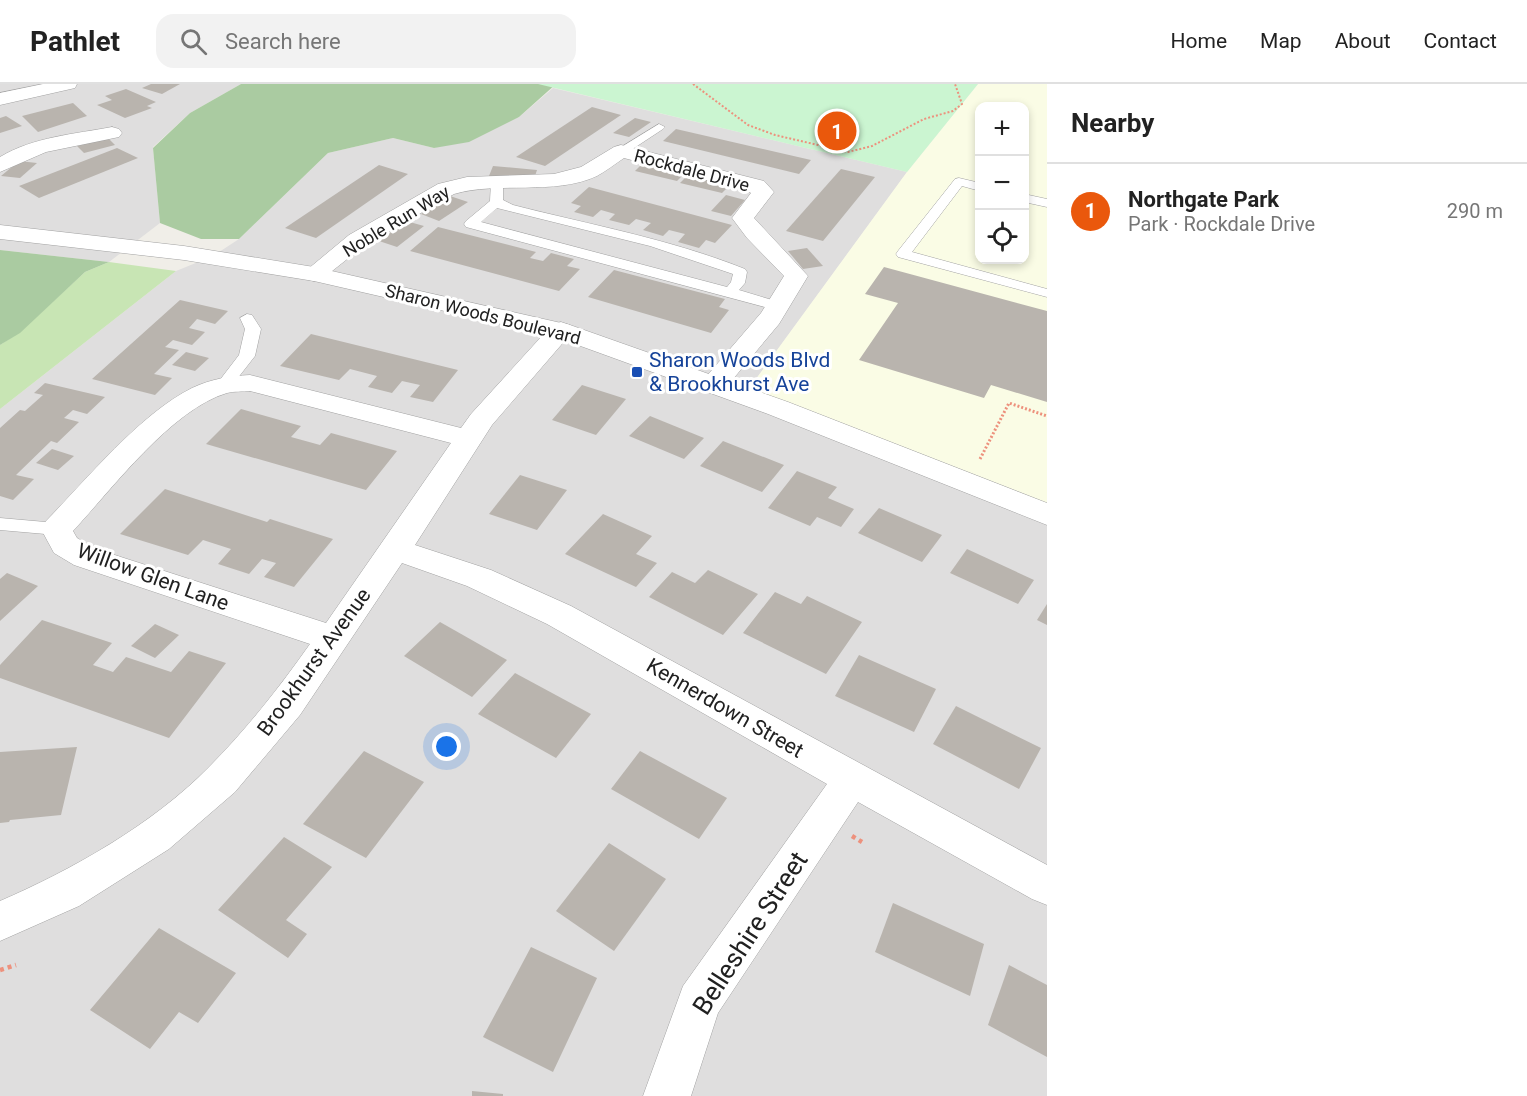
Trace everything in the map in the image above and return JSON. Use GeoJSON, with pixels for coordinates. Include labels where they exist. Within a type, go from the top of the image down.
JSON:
{"type":"FeatureCollection","features":[{"type":"Feature","properties":{"kind":"street"},"geometry":{"type":"LineString","coordinates":[[0,99],[68,84]]}},
{"type":"Feature","properties":{"kind":"street"},"geometry":{"type":"LineString","coordinates":[[0,166],[12,157],[32,150],[112,133]]}},
{"type":"Feature","properties":{"kind":"street","name":"Noble Run Way"},"geometry":{"type":"LineString","coordinates":[[315,274],[357,240],[446,189],[467,183],[497,192],[554,180],[588,172],[621,151]]}},
{"type":"Feature","properties":{"kind":"street","name":"Rockdale Drive"},"geometry":{"type":"LineString","coordinates":[[621,151],[761,188],[763,192],[743,218],[786,262],[796,276],[790,290],[713,384]]}},
{"type":"Feature","properties":{"kind":"street","name":"Sharon Woods Boulevard"},"geometry":{"type":"LineString","coordinates":[[0,232],[172,252],[315,274],[561,330],[778,408],[1047,515]]}},
{"type":"Feature","properties":{"kind":"street","name":"Brookhurst Avenue"},"geometry":{"type":"LineString","coordinates":[[0,921],[64,892],[155,837],[213,788],[287,705],[395,550],[481,420],[561,330]]}},
{"type":"Feature","properties":{"kind":"street","name":"Willow Glen Lane"},"geometry":{"type":"LineString","coordinates":[[334,639],[85,557],[65,545],[57,529],[158,423],[201,394],[224,385],[250,383],[469,439]]}},
{"type":"Feature","properties":{"kind":"street","name":"Kennerdown Street"},"geometry":{"type":"LineString","coordinates":[[395,550],[427,558],[543,605],[852,780],[1047,886]]}},
{"type":"Feature","properties":{"kind":"street","name":"Belleshire Street"},"geometry":{"type":"LineString","coordinates":[[668,1096],[699,1002],[852,780]]}},
{"type":"Feature","properties":{"kind":"lane"},"geometry":{"type":"LineString","coordinates":[[621,151],[659,127]]}},
{"type":"Feature","properties":{"kind":"lane"},"geometry":{"type":"LineString","coordinates":[[975,186],[959,182],[903,254],[1047,293]]}},
{"type":"Feature","properties":{"kind":"lane"},"geometry":{"type":"LineString","coordinates":[[730,292],[738,283],[740,272],[717,262],[624,235],[508,208],[497,192],[471,224],[777,306]]}},
{"type":"Feature","properties":{"kind":"lane"},"geometry":{"type":"LineString","coordinates":[[1029,199],[1047,203]]}},
{"type":"Feature","properties":{"kind":"lane"},"geometry":{"type":"LineString","coordinates":[[224,385],[247,356],[253,329],[247,318]]}},
{"type":"Feature","properties":{"kind":"lane"},"geometry":{"type":"LineString","coordinates":[[0,524],[57,529]]}},
{"type":"Feature","properties":{"kind":"path"},"geometry":{"type":"LineString","coordinates":[[693,84],[748,124],[775,135],[848,152],[872,146],[924,119],[953,111],[962,104],[955,84]]}},
{"type":"Feature","properties":{"kind":"path"},"geometry":{"type":"LineString","coordinates":[[979,463],[1009,404],[1047,416]]}},
{"type":"Feature","properties":{"kind":"path"},"geometry":{"type":"LineString","coordinates":[[0,970],[16,965]]}},
{"type":"Feature","properties":{"kind":"shaded area"},"geometry":{"type":"Polygon","coordinates":[[[0,84],[241,84],[190,113],[153,147],[160,223],[109,262],[0,250],[0,84]]]}},
{"type":"Feature","properties":{"kind":"shaded area"},"geometry":{"type":"Polygon","coordinates":[[[978,84],[1047,84],[1047,515],[745,394],[907,172],[978,84]]]}},
{"type":"Feature","properties":{"kind":"shaded area"},"geometry":{"type":"Polygon","coordinates":[[[553,88],[907,172],[745,394],[1047,515],[1047,1096],[0,1096],[0,409],[176,271],[213,256],[239,239],[328,153],[393,138],[434,148],[519,117],[553,88]]]}},
{"type":"Feature","properties":{"kind":"green space"},"geometry":{"type":"Polygon","coordinates":[[[241,84],[556,84],[519,117],[469,142],[434,148],[393,138],[328,153],[239,239],[201,239],[160,223],[153,148],[190,113],[241,84]]]}},
{"type":"Feature","properties":{"kind":"green space"},"geometry":{"type":"Polygon","coordinates":[[[538,84],[978,84],[907,172],[538,84]]]}},
{"type":"Feature","properties":{"kind":"green space"},"geometry":{"type":"Polygon","coordinates":[[[0,250],[109,262],[85,272],[20,333],[0,345],[0,250]]]}},
{"type":"Feature","properties":{"kind":"green space"},"geometry":{"type":"Polygon","coordinates":[[[109,262],[176,271],[0,409],[0,345],[20,332],[85,272],[109,262]]]}},
{"type":"Feature","properties":{"kind":"building"},"geometry":{"type":"Polygon","coordinates":[[[151,84],[180,84],[162,94],[142,88],[151,84]]]}},
{"type":"Feature","properties":{"kind":"building"},"geometry":{"type":"Polygon","coordinates":[[[126,89],[156,102],[147,106],[152,108],[125,118],[97,105],[112,100],[105,96],[126,89]]]}},
{"type":"Feature","properties":{"kind":"building"},"geometry":{"type":"Polygon","coordinates":[[[73,103],[87,116],[38,132],[22,116],[73,103]]]}},
{"type":"Feature","properties":{"kind":"building"},"geometry":{"type":"Polygon","coordinates":[[[592,107],[621,115],[545,166],[516,157],[592,107]]]}},
{"type":"Feature","properties":{"kind":"building"},"geometry":{"type":"Polygon","coordinates":[[[6,116],[22,126],[0,133],[0,118],[6,116]]]}},
{"type":"Feature","properties":{"kind":"building"},"geometry":{"type":"Polygon","coordinates":[[[635,118],[651,122],[629,137],[613,133],[635,118]]]}},
{"type":"Feature","properties":{"kind":"building"},"geometry":{"type":"Polygon","coordinates":[[[676,129],[811,160],[799,174],[663,141],[676,129]]]}},
{"type":"Feature","properties":{"kind":"building"},"geometry":{"type":"Polygon","coordinates":[[[108,138],[115,145],[84,153],[77,146],[108,138]]]}},
{"type":"Feature","properties":{"kind":"building"},"geometry":{"type":"Polygon","coordinates":[[[117,148],[138,158],[39,198],[19,186],[117,148]]]}},
{"type":"Feature","properties":{"kind":"building"},"geometry":{"type":"Polygon","coordinates":[[[19,161],[37,163],[20,178],[1,176],[19,161]]]}},
{"type":"Feature","properties":{"kind":"building"},"geometry":{"type":"Polygon","coordinates":[[[643,163],[685,173],[677,181],[635,171],[643,163]]]}},
{"type":"Feature","properties":{"kind":"building"},"geometry":{"type":"Polygon","coordinates":[[[379,165],[408,174],[316,238],[285,228],[379,165]]]}},
{"type":"Feature","properties":{"kind":"building"},"geometry":{"type":"Polygon","coordinates":[[[493,166],[537,170],[534,179],[489,176],[493,166]]]}},
{"type":"Feature","properties":{"kind":"building"},"geometry":{"type":"Polygon","coordinates":[[[841,169],[875,177],[823,241],[786,231],[841,169]]]}},
{"type":"Feature","properties":{"kind":"building"},"geometry":{"type":"Polygon","coordinates":[[[688,175],[730,185],[722,193],[680,183],[688,175]]]}},
{"type":"Feature","properties":{"kind":"building"},"geometry":{"type":"Polygon","coordinates":[[[589,187],[732,225],[715,243],[706,240],[699,248],[678,242],[685,234],[669,230],[663,236],[643,230],[651,223],[636,219],[629,225],[609,220],[615,214],[601,210],[593,217],[574,212],[581,206],[571,203],[589,187]]]}},
{"type":"Feature","properties":{"kind":"building"},"geometry":{"type":"Polygon","coordinates":[[[726,195],[745,200],[731,216],[711,211],[726,195]]]}},
{"type":"Feature","properties":{"kind":"building"},"geometry":{"type":"Polygon","coordinates":[[[450,196],[468,202],[439,221],[421,214],[450,196]]]}},
{"type":"Feature","properties":{"kind":"building"},"geometry":{"type":"Polygon","coordinates":[[[406,221],[424,226],[397,247],[379,241],[406,221]]]}},
{"type":"Feature","properties":{"kind":"building"},"geometry":{"type":"Polygon","coordinates":[[[438,227],[536,252],[530,258],[543,261],[551,253],[574,259],[567,266],[580,269],[559,291],[410,251],[438,227]]]}},
{"type":"Feature","properties":{"kind":"building"},"geometry":{"type":"Polygon","coordinates":[[[807,248],[823,266],[803,269],[788,251],[807,248]]]}},
{"type":"Feature","properties":{"kind":"building"},"geometry":{"type":"Polygon","coordinates":[[[884,267],[1047,311],[1047,402],[991,385],[984,398],[859,360],[898,303],[865,294],[884,267]]]}},
{"type":"Feature","properties":{"kind":"building"},"geometry":{"type":"Polygon","coordinates":[[[614,270],[725,299],[719,307],[729,310],[711,333],[588,297],[614,270]]]}},
{"type":"Feature","properties":{"kind":"building"},"geometry":{"type":"Polygon","coordinates":[[[180,300],[228,311],[215,324],[197,319],[189,328],[205,332],[192,345],[173,340],[165,347],[179,350],[154,374],[172,378],[155,395],[92,379],[180,300]]]}},
{"type":"Feature","properties":{"kind":"building"},"geometry":{"type":"Polygon","coordinates":[[[311,334],[458,370],[433,402],[410,397],[420,385],[402,381],[392,393],[368,387],[377,376],[350,369],[339,380],[280,366],[311,334]]]}},
{"type":"Feature","properties":{"kind":"building"},"geometry":{"type":"Polygon","coordinates":[[[186,352],[209,358],[195,371],[172,365],[186,352]]]}},
{"type":"Feature","properties":{"kind":"building"},"geometry":{"type":"Polygon","coordinates":[[[45,383],[105,397],[87,414],[73,410],[64,418],[79,422],[57,443],[51,441],[16,475],[34,479],[13,500],[0,496],[0,428],[20,410],[25,411],[43,395],[34,393],[45,383]]]}},
{"type":"Feature","properties":{"kind":"building"},"geometry":{"type":"Polygon","coordinates":[[[582,385],[626,399],[596,435],[552,420],[582,385]]]}},
{"type":"Feature","properties":{"kind":"building"},"geometry":{"type":"Polygon","coordinates":[[[241,409],[301,426],[291,437],[320,445],[331,433],[397,451],[366,490],[206,444],[241,409]]]}},
{"type":"Feature","properties":{"kind":"building"},"geometry":{"type":"Polygon","coordinates":[[[650,416],[704,438],[684,459],[629,436],[650,416]]]}},
{"type":"Feature","properties":{"kind":"building"},"geometry":{"type":"Polygon","coordinates":[[[723,441],[784,465],[762,492],[700,466],[723,441]]]}},
{"type":"Feature","properties":{"kind":"building"},"geometry":{"type":"Polygon","coordinates":[[[52,449],[74,456],[58,470],[36,463],[52,449]]]}},
{"type":"Feature","properties":{"kind":"building"},"geometry":{"type":"Polygon","coordinates":[[[797,471],[837,487],[828,498],[854,509],[841,527],[817,517],[810,526],[768,508],[797,471]]]}},
{"type":"Feature","properties":{"kind":"building"},"geometry":{"type":"Polygon","coordinates":[[[520,475],[567,490],[537,530],[489,514],[520,475]]]}},
{"type":"Feature","properties":{"kind":"building"},"geometry":{"type":"Polygon","coordinates":[[[165,489],[267,522],[270,519],[333,539],[294,587],[264,577],[276,563],[262,559],[249,574],[218,564],[231,549],[203,540],[188,555],[120,534],[165,489]]]}},
{"type":"Feature","properties":{"kind":"building"},"geometry":{"type":"Polygon","coordinates":[[[879,508],[942,535],[922,562],[858,533],[879,508]]]}},
{"type":"Feature","properties":{"kind":"building"},"geometry":{"type":"Polygon","coordinates":[[[603,514],[652,536],[636,554],[657,563],[636,587],[565,554],[603,514]]]}},
{"type":"Feature","properties":{"kind":"building"},"geometry":{"type":"Polygon","coordinates":[[[967,549],[1034,580],[1018,604],[950,573],[967,549]]]}},
{"type":"Feature","properties":{"kind":"building"},"geometry":{"type":"Polygon","coordinates":[[[708,570],[758,594],[723,635],[649,597],[672,572],[695,583],[708,570]]]}},
{"type":"Feature","properties":{"kind":"building"},"geometry":{"type":"Polygon","coordinates":[[[7,573],[38,586],[0,621],[0,579],[7,573]]]}},
{"type":"Feature","properties":{"kind":"building"},"geometry":{"type":"Polygon","coordinates":[[[775,592],[801,604],[807,596],[862,622],[826,674],[743,633],[775,592]]]}},
{"type":"Feature","properties":{"kind":"building"},"geometry":{"type":"Polygon","coordinates":[[[1047,604],[1047,625],[1037,620],[1047,604]]]}},
{"type":"Feature","properties":{"kind":"building"},"geometry":{"type":"Polygon","coordinates":[[[42,620],[112,643],[93,665],[113,672],[126,657],[171,672],[189,651],[226,663],[169,738],[0,678],[0,665],[42,620]]]}},
{"type":"Feature","properties":{"kind":"building"},"geometry":{"type":"Polygon","coordinates":[[[440,622],[507,660],[472,697],[404,656],[440,622]]]}},
{"type":"Feature","properties":{"kind":"building"},"geometry":{"type":"Polygon","coordinates":[[[155,624],[179,635],[155,658],[131,646],[155,624]]]}},
{"type":"Feature","properties":{"kind":"building"},"geometry":{"type":"Polygon","coordinates":[[[859,655],[936,689],[914,732],[835,696],[859,655]]]}},
{"type":"Feature","properties":{"kind":"building"},"geometry":{"type":"Polygon","coordinates":[[[515,673],[591,714],[556,758],[478,714],[515,673]]]}},
{"type":"Feature","properties":{"kind":"building"},"geometry":{"type":"Polygon","coordinates":[[[956,706],[1041,748],[1019,789],[933,744],[956,706]]]}},
{"type":"Feature","properties":{"kind":"building"},"geometry":{"type":"Polygon","coordinates":[[[77,747],[61,815],[0,823],[0,752],[77,747]]]}},
{"type":"Feature","properties":{"kind":"building"},"geometry":{"type":"Polygon","coordinates":[[[364,751],[424,782],[366,858],[303,824],[364,751]]]}},
{"type":"Feature","properties":{"kind":"building"},"geometry":{"type":"Polygon","coordinates":[[[640,751],[727,798],[699,839],[611,789],[640,751]]]}},
{"type":"Feature","properties":{"kind":"building"},"geometry":{"type":"Polygon","coordinates":[[[284,837],[332,867],[286,920],[307,934],[288,958],[218,910],[284,837]]]}},
{"type":"Feature","properties":{"kind":"building"},"geometry":{"type":"Polygon","coordinates":[[[609,843],[666,879],[614,951],[556,911],[609,843]]]}},
{"type":"Feature","properties":{"kind":"building"},"geometry":{"type":"Polygon","coordinates":[[[893,903],[984,944],[970,996],[875,952],[893,903]]]}},
{"type":"Feature","properties":{"kind":"building"},"geometry":{"type":"Polygon","coordinates":[[[159,928],[236,973],[198,1023],[179,1012],[150,1049],[90,1010],[159,928]]]}},
{"type":"Feature","properties":{"kind":"building"},"geometry":{"type":"Polygon","coordinates":[[[531,947],[597,978],[553,1072],[483,1037],[531,947]]]}},
{"type":"Feature","properties":{"kind":"building"},"geometry":{"type":"Polygon","coordinates":[[[1009,965],[1047,985],[1047,1057],[988,1025],[1009,965]]]}},
{"type":"Feature","properties":{"kind":"building"},"geometry":{"type":"Polygon","coordinates":[[[472,1091],[503,1094],[503,1096],[472,1096],[472,1091]]]}},
{"type":"Feature","properties":{"kind":"place","name":"Northgate Park"},"geometry":{"type":"Point","coordinates":[837,131]}},
{"type":"Feature","properties":{"kind":"place","name":"Sharon Woods Blvd & Brookhurst Ave"},"geometry":{"type":"Point","coordinates":[637,372]}}]}
